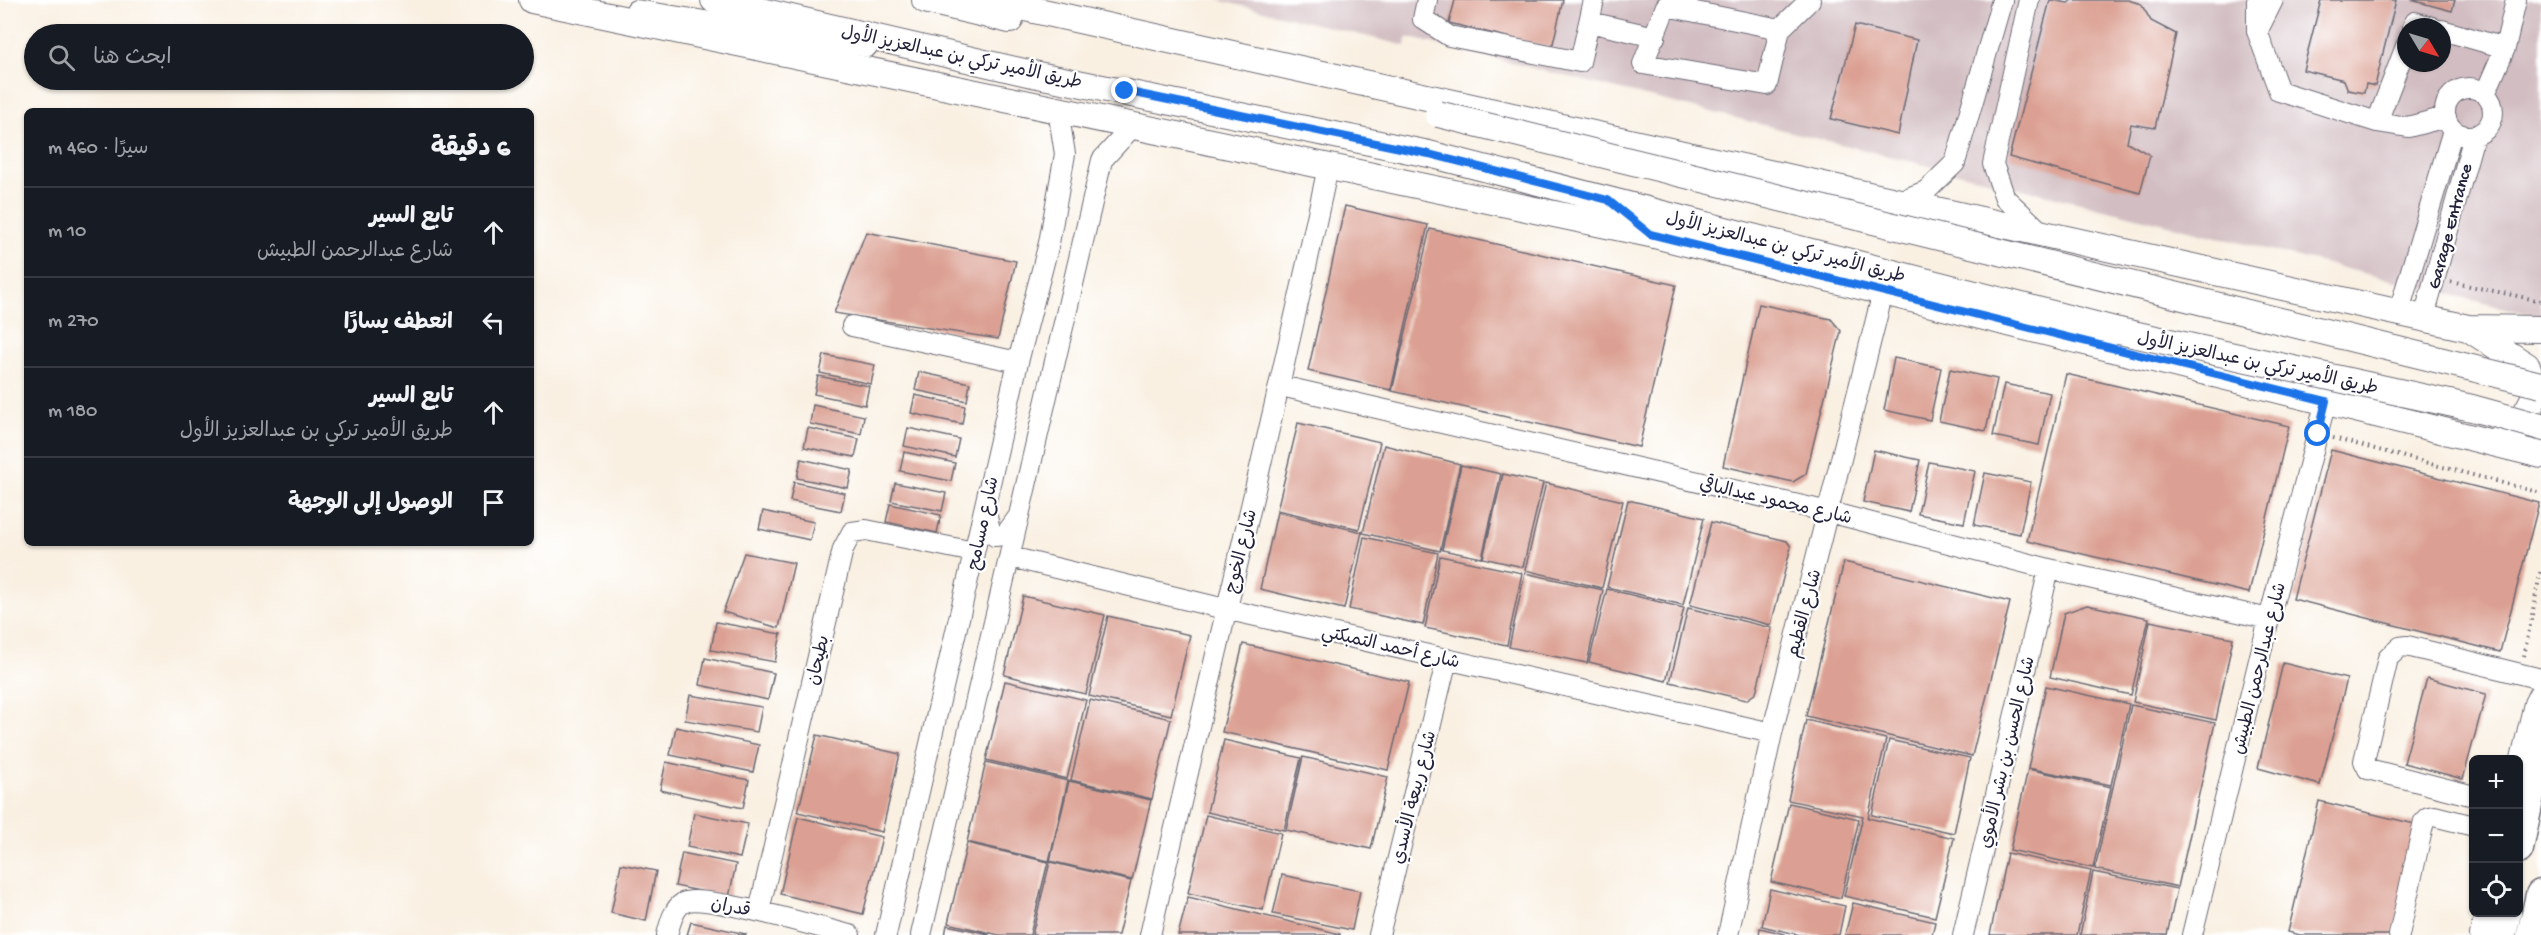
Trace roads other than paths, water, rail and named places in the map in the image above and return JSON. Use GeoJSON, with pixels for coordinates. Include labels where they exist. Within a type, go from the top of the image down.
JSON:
{"type":"FeatureCollection","features":[{"type":"Feature","properties":{"kind":"highway"},"geometry":{"type":"LineString","coordinates":[[2523,825],[2541,738]]}},
{"type":"Feature","properties":{"kind":"highway"},"geometry":{"type":"LineString","coordinates":[[2532,935],[2541,895]]}},
{"type":"Feature","properties":{"kind":"highway"},"geometry":{"type":"LineString","coordinates":[[2501,935],[2505,917]]}},
{"type":"Feature","properties":{"kind":"main road"},"geometry":{"type":"LineString","coordinates":[[531,0],[1650,234],[2541,455]]}},
{"type":"Feature","properties":{"kind":"main road","name":"طريق الأمير تركي بن عبدالعزيز الأول"},"geometry":{"type":"LineString","coordinates":[[714,0],[1028,73],[1429,154],[2119,331],[2472,408],[2541,426]]}},
{"type":"Feature","properties":{"kind":"main road"},"geometry":{"type":"LineString","coordinates":[[925,0],[1105,42],[1438,114],[2541,385]]}},
{"type":"Feature","properties":{"kind":"main road"},"geometry":{"type":"LineString","coordinates":[[989,0],[2468,328],[2541,329]]}},
{"type":"Feature","properties":{"kind":"main road"},"geometry":{"type":"LineString","coordinates":[[1608,200],[1650,234]]}},
{"type":"Feature","properties":{"kind":"main road"},"geometry":{"type":"LineString","coordinates":[[2442,430],[2501,433],[2518,427],[2534,400],[2535,390],[2527,366],[2468,328]]}},
{"type":"Feature","properties":{"kind":"main road"},"geometry":{"type":"LineString","coordinates":[[2523,759],[2536,704],[2541,696]]}},
{"type":"Feature","properties":{"kind":"main road"},"geometry":{"type":"LineString","coordinates":[[2483,935],[2487,917]]}},
{"type":"Feature","properties":{"kind":"street"},"geometry":{"type":"LineString","coordinates":[[574,0],[1028,73]]}},
{"type":"Feature","properties":{"kind":"street"},"geometry":{"type":"LineString","coordinates":[[1427,0],[1423,19],[1449,36],[1580,62],[1594,0]]}},
{"type":"Feature","properties":{"kind":"street"},"geometry":{"type":"LineString","coordinates":[[1780,29],[1666,6],[1656,37],[1643,64],[1767,85],[1780,29],[1810,0]]}},
{"type":"Feature","properties":{"kind":"street"},"geometry":{"type":"LineString","coordinates":[[1900,201],[1926,191],[1955,163],[2002,0]]}},
{"type":"Feature","properties":{"kind":"street"},"geometry":{"type":"LineString","coordinates":[[2030,0],[1994,164],[2005,198],[2041,232]]}},
{"type":"Feature","properties":{"kind":"street"},"geometry":{"type":"LineString","coordinates":[[2257,0],[2258,31],[2279,91],[2377,122],[2408,127],[2449,124],[2459,134],[2474,136],[2482,133],[2492,120],[2492,104],[2485,94],[2474,89],[2458,91],[2447,102],[2449,124],[2399,312]]}},
{"type":"Feature","properties":{"kind":"street"},"geometry":{"type":"LineString","coordinates":[[2258,31],[2273,0]]}},
{"type":"Feature","properties":{"kind":"street"},"geometry":{"type":"LineString","coordinates":[[2485,94],[2505,48],[2516,0]]}},
{"type":"Feature","properties":{"kind":"street"},"geometry":{"type":"LineString","coordinates":[[1589,22],[1656,37]]}},
{"type":"Feature","properties":{"kind":"street"},"geometry":{"type":"LineString","coordinates":[[2451,33],[2505,48]]}},
{"type":"Feature","properties":{"kind":"street"},"geometry":{"type":"LineString","coordinates":[[2377,122],[2397,70]]}},
{"type":"Feature","properties":{"kind":"street"},"geometry":{"type":"LineString","coordinates":[[1976,89],[2008,98]]}},
{"type":"Feature","properties":{"kind":"street","name":"شارع مسامح"},"geometry":{"type":"LineString","coordinates":[[886,935],[1018,362],[1048,243],[1065,154],[1058,110]]}},
{"type":"Feature","properties":{"kind":"street","name":"شارع مسامح"},"geometry":{"type":"LineString","coordinates":[[921,935],[1102,160],[1132,127]]}},
{"type":"Feature","properties":{"kind":"street","name":"Garage Entrance"},"geometry":{"type":"LineString","coordinates":[[2424,317],[2474,136]]}},
{"type":"Feature","properties":{"kind":"street","name":"شارع الخوج"},"geometry":{"type":"LineString","coordinates":[[1150,935],[1225,609],[1281,386],[1328,166]]}},
{"type":"Feature","properties":{"kind":"street"},"geometry":{"type":"LineString","coordinates":[[1048,243],[1055,229],[1065,222],[1074,222],[1080,232],[1081,246]]}},
{"type":"Feature","properties":{"kind":"street","name":"شارع القطيم"},"geometry":{"type":"LineString","coordinates":[[1728,935],[1772,733],[1883,292]]}},
{"type":"Feature","properties":{"kind":"street"},"geometry":{"type":"LineString","coordinates":[[852,326],[1018,362]]}},
{"type":"Feature","properties":{"kind":"street","name":"شارع محمود عبدالباقي"},"geometry":{"type":"LineString","coordinates":[[1281,386],[1829,512],[2049,569],[2269,619]]}},
{"type":"Feature","properties":{"kind":"street","name":"شارع عبدالرحمن الطبيش"},"geometry":{"type":"LineString","coordinates":[[2192,935],[2269,619],[2326,401]]}},
{"type":"Feature","properties":{"kind":"street"},"geometry":{"type":"LineString","coordinates":[[985,505],[990,530],[995,536],[1005,535],[1020,513]]}},
{"type":"Feature","properties":{"kind":"street","name":"بطيحان"},"geometry":{"type":"LineString","coordinates":[[759,911],[843,549],[852,532],[866,530],[974,552]]}},
{"type":"Feature","properties":{"kind":"street","name":"شارع أحمد التمبكتي"},"geometry":{"type":"LineString","coordinates":[[1010,556],[1225,609],[1772,733]]}},
{"type":"Feature","properties":{"kind":"street","name":"شارع الحسن بن بشر الأموي"},"geometry":{"type":"LineString","coordinates":[[1963,935],[2049,569]]}},
{"type":"Feature","properties":{"kind":"street"},"geometry":{"type":"LineString","coordinates":[[967,591],[984,570],[994,572],[999,586],[999,602]]}},
{"type":"Feature","properties":{"kind":"street"},"geometry":{"type":"LineString","coordinates":[[2469,795],[2368,769],[2364,761],[2388,658],[2400,647],[2407,646],[2541,679]]}},
{"type":"Feature","properties":{"kind":"street","name":"شارع ربيعة الأسدي"},"geometry":{"type":"LineString","coordinates":[[1379,935],[1447,659]]}},
{"type":"Feature","properties":{"kind":"street"},"geometry":{"type":"LineString","coordinates":[[2399,935],[2424,821],[2434,816],[2469,825]]}},
{"type":"Feature","properties":{"kind":"street","name":"قدران"},"geometry":{"type":"LineString","coordinates":[[667,935],[671,919],[683,903],[695,899],[759,911],[850,935]]}}]}
